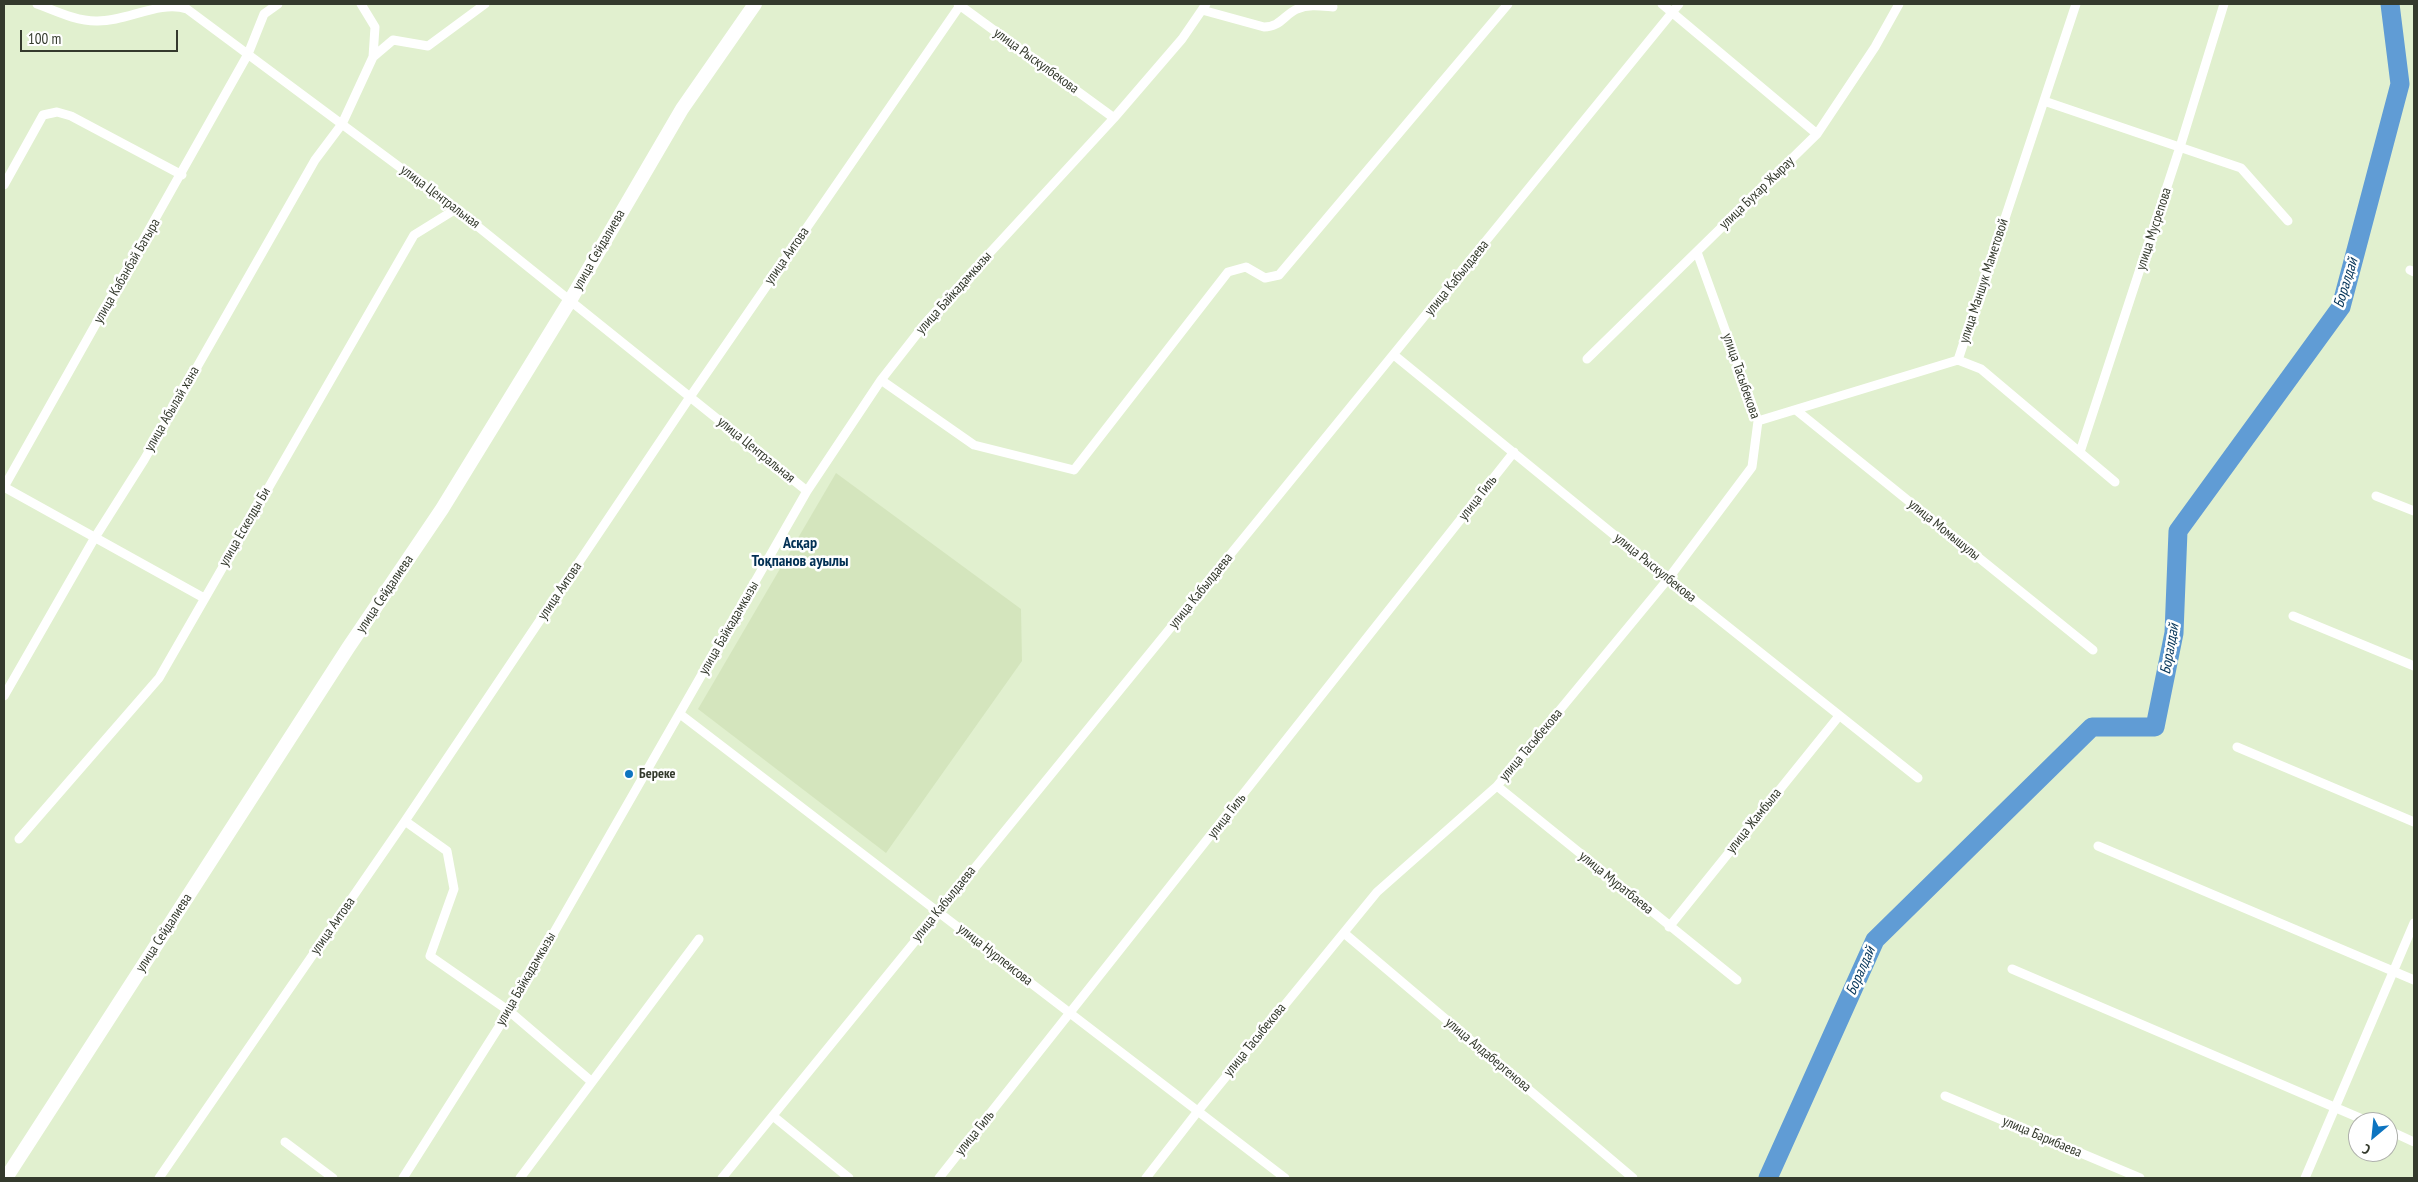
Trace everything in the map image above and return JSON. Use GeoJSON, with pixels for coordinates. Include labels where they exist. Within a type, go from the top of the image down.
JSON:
{"type":"FeatureCollection","features":[{"type":"Feature","properties":{"kind":"main road","name":"улица Сейдалиева"},"geometry":{"type":"LineString","coordinates":[[6,1178],[348,648],[442,509],[571,299],[682,109],[755,4]]}},
{"type":"Feature","properties":{"kind":"street","name":"улица Центральная"},"geometry":{"type":"LineString","coordinates":[[37,4],[77,18],[97,21],[166,5],[182,7],[456,209],[571,299],[807,491]]}},
{"type":"Feature","properties":{"kind":"street","name":"улица Кабанбай Батыра"},"geometry":{"type":"LineString","coordinates":[[4,487],[182,175],[248,54],[264,14],[278,4]]}},
{"type":"Feature","properties":{"kind":"street"},"geometry":{"type":"LineString","coordinates":[[361,4],[375,27],[372,57]]}},
{"type":"Feature","properties":{"kind":"street"},"geometry":{"type":"LineString","coordinates":[[372,57],[393,40],[428,46],[485,4]]}},
{"type":"Feature","properties":{"kind":"street","name":"улица Рыскулбекова"},"geometry":{"type":"LineString","coordinates":[[960,4],[1114,118]]}},
{"type":"Feature","properties":{"kind":"street","name":"улица Аитова"},"geometry":{"type":"LineString","coordinates":[[159,1178],[405,821],[690,397],[960,4]]}},
{"type":"Feature","properties":{"kind":"street"},"geometry":{"type":"LineString","coordinates":[[881,380],[974,445],[1074,470],[1228,272],[1246,267],[1265,278],[1279,275],[1508,4]]}},
{"type":"Feature","properties":{"kind":"street"},"geometry":{"type":"LineString","coordinates":[[1662,4],[1818,134]]}},
{"type":"Feature","properties":{"kind":"street","name":"улица Кабылдаева"},"geometry":{"type":"LineString","coordinates":[[722,1178],[1679,4]]}},
{"type":"Feature","properties":{"kind":"street","name":"улица Бухар Жырау"},"geometry":{"type":"LineString","coordinates":[[1587,359],[1818,134],[1875,47],[1899,4]]}},
{"type":"Feature","properties":{"kind":"street","name":"улица Маншук Маметовой"},"geometry":{"type":"LineString","coordinates":[[1758,421],[1958,360],[2076,4]]}},
{"type":"Feature","properties":{"kind":"street","name":"улица Мусрепова"},"geometry":{"type":"LineString","coordinates":[[2080,452],[2180,147],[2224,4]]}},
{"type":"Feature","properties":{"kind":"street"},"geometry":{"type":"LineString","coordinates":[[1204,7],[1264,27],[1272,27],[1281,23],[1296,9],[1312,5],[1333,7]]}},
{"type":"Feature","properties":{"kind":"street","name":"улица Байкадамкызы"},"geometry":{"type":"LineString","coordinates":[[402,1178],[509,1011],[807,491],[881,380],[928,320],[1114,118],[1182,39],[1204,7]]}},
{"type":"Feature","properties":{"kind":"street","name":"улица Абылай хана"},"geometry":{"type":"LineString","coordinates":[[4,696],[94,539],[144,460],[314,160],[342,124],[372,57]]}},
{"type":"Feature","properties":{"kind":"street"},"geometry":{"type":"LineString","coordinates":[[2044,101],[2241,168],[2288,220]]}},
{"type":"Feature","properties":{"kind":"street"},"geometry":{"type":"LineString","coordinates":[[4,185],[43,115],[57,112],[71,116],[182,175]]}},
{"type":"Feature","properties":{"kind":"street","name":"улица Ескелды Би"},"geometry":{"type":"LineString","coordinates":[[19,838],[159,678],[414,235],[456,209]]}},
{"type":"Feature","properties":{"kind":"street","name":"улица Тасыбекова"},"geometry":{"type":"LineString","coordinates":[[1146,1178],[1198,1111],[1377,892],[1497,786],[1668,579],[1752,467],[1758,421],[1697,252]]}},
{"type":"Feature","properties":{"kind":"street","name":"улица Рыскулбекова"},"geometry":{"type":"LineString","coordinates":[[1394,355],[1668,579],[1918,778]]}},
{"type":"Feature","properties":{"kind":"street"},"geometry":{"type":"LineString","coordinates":[[1958,360],[1981,369],[2115,482]]}},
{"type":"Feature","properties":{"kind":"street","name":"улица Момышулы"},"geometry":{"type":"LineString","coordinates":[[1796,410],[2093,650]]}},
{"type":"Feature","properties":{"kind":"street","name":"улица Гиль"},"geometry":{"type":"LineString","coordinates":[[939,1178],[1071,1014],[1514,452]]}},
{"type":"Feature","properties":{"kind":"street"},"geometry":{"type":"LineString","coordinates":[[4,487],[94,539],[204,598]]}},
{"type":"Feature","properties":{"kind":"street"},"geometry":{"type":"LineString","coordinates":[[2376,496],[2414,511]]}},
{"type":"Feature","properties":{"kind":"street"},"geometry":{"type":"LineString","coordinates":[[2293,616],[2414,666]]}},
{"type":"Feature","properties":{"kind":"street","name":"улица Нурпеисова"},"geometry":{"type":"LineString","coordinates":[[680,714],[1286,1178]]}},
{"type":"Feature","properties":{"kind":"street","name":"улица Жамбыла"},"geometry":{"type":"LineString","coordinates":[[1670,927],[1839,716]]}},
{"type":"Feature","properties":{"kind":"street"},"geometry":{"type":"LineString","coordinates":[[2237,747],[2414,822]]}},
{"type":"Feature","properties":{"kind":"street","name":"улица Муратбаева"},"geometry":{"type":"LineString","coordinates":[[1497,786],[1737,980]]}},
{"type":"Feature","properties":{"kind":"street"},"geometry":{"type":"LineString","coordinates":[[405,821],[447,852],[454,889],[430,956],[509,1011],[592,1082]]}},
{"type":"Feature","properties":{"kind":"street"},"geometry":{"type":"LineString","coordinates":[[2098,846],[2414,980]]}},
{"type":"Feature","properties":{"kind":"street"},"geometry":{"type":"LineString","coordinates":[[2305,1178],[2395,972],[2414,923]]}},
{"type":"Feature","properties":{"kind":"street","name":"улица Алдабергенова"},"geometry":{"type":"LineString","coordinates":[[1344,932],[1633,1178]]}},
{"type":"Feature","properties":{"kind":"street"},"geometry":{"type":"LineString","coordinates":[[520,1178],[699,939]]}},
{"type":"Feature","properties":{"kind":"street"},"geometry":{"type":"LineString","coordinates":[[2012,969],[2348,1113]]}},
{"type":"Feature","properties":{"kind":"street","name":"улица Барибаева"},"geometry":{"type":"LineString","coordinates":[[1945,1096],[2140,1178]]}},
{"type":"Feature","properties":{"kind":"street"},"geometry":{"type":"LineString","coordinates":[[773,1116],[849,1178]]}},
{"type":"Feature","properties":{"kind":"street"},"geometry":{"type":"LineString","coordinates":[[2398,1135],[2414,1142]]}},
{"type":"Feature","properties":{"kind":"street"},"geometry":{"type":"LineString","coordinates":[[285,1142],[333,1178]]}},
{"type":"Feature","properties":{"kind":"shaded area"},"geometry":{"type":"Polygon","coordinates":[[[836,473],[1021,609],[1022,661],[886,853],[698,709],[836,473]]]}},
{"type":"Feature","properties":{"kind":"waterway","name":"Боралдай"},"geometry":{"type":"LineString","coordinates":[[1768,1178],[1875,940],[2092,727],[2155,727],[2174,633],[2178,531],[2341,307],[2400,84],[2390,4]]}},
{"type":"Feature","properties":{"kind":"place","name":"Береке"},"geometry":{"type":"Point","coordinates":[629,774]}},
{"type":"Feature","properties":{"kind":"district","name":"Асқар Тоқпанов ауылы"},"geometry":{"type":"Point","coordinates":[800,552]}}]}
